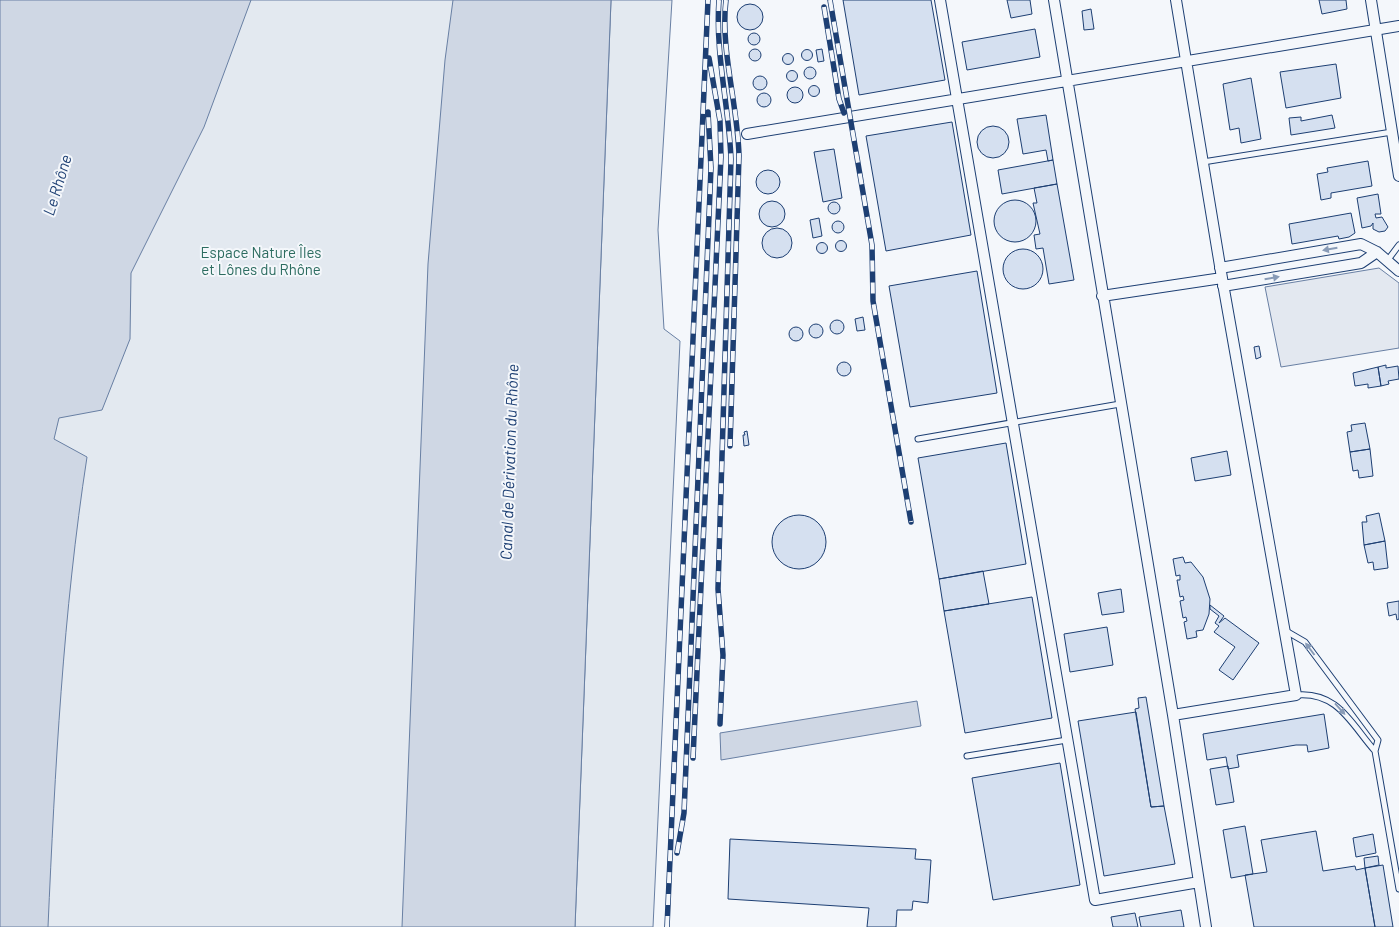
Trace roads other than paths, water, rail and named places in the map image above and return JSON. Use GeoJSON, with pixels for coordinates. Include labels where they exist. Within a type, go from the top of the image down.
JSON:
{"type":"FeatureCollection","features":[{"type":"Feature","properties":{"kind":"street"},"geometry":{"type":"LineString","coordinates":[[940,0],[1095,900],[1199,882]]}},
{"type":"Feature","properties":{"kind":"street"},"geometry":{"type":"LineString","coordinates":[[1054,0],[1173,715],[1206,927]]}},
{"type":"Feature","properties":{"kind":"street"},"geometry":{"type":"LineString","coordinates":[[1173,715],[1296,695],[1202,162],[1176,0]]}},
{"type":"Feature","properties":{"kind":"street"},"geometry":{"type":"LineString","coordinates":[[1371,0],[1399,176]]}},
{"type":"Feature","properties":{"kind":"street"},"geometry":{"type":"LineString","coordinates":[[747,134],[1399,26]]}},
{"type":"Feature","properties":{"kind":"street"},"geometry":{"type":"LineString","coordinates":[[1222,277],[1361,244],[1377,252],[1399,270]]}},
{"type":"Feature","properties":{"kind":"street"},"geometry":{"type":"LineString","coordinates":[[1102,296],[1222,277],[1361,263],[1377,252]]}},
{"type":"Feature","properties":{"kind":"lane"},"geometry":{"type":"LineString","coordinates":[[1202,162],[1392,132]]}},
{"type":"Feature","properties":{"kind":"lane"},"geometry":{"type":"LineString","coordinates":[[1387,261],[1399,245]]}},
{"type":"Feature","properties":{"kind":"lane"},"geometry":{"type":"LineString","coordinates":[[918,439],[1120,404]]}},
{"type":"Feature","properties":{"kind":"lane"},"geometry":{"type":"LineString","coordinates":[[1285,630],[1305,642],[1378,740],[1375,751],[1399,889]]}},
{"type":"Feature","properties":{"kind":"lane"},"geometry":{"type":"LineString","coordinates":[[1296,695],[1312,693],[1335,703],[1375,751]]}},
{"type":"Feature","properties":{"kind":"lane"},"geometry":{"type":"LineString","coordinates":[[967,756],[1068,740]]}},
{"type":"Feature","properties":{"kind":"water","name":"Le Rhône"},"geometry":{"type":"Polygon","coordinates":[[[0,0],[251,0],[204,127],[131,273],[130,339],[102,410],[59,418],[54,439],[87,457],[72,574],[61,691],[48,927],[0,927],[0,0]]]}},
{"type":"Feature","properties":{"kind":"water","name":"Canal de Dérivation du Rhône"},"geometry":{"type":"Polygon","coordinates":[[[453,0],[611,0],[575,927],[402,927],[428,264],[445,60],[453,0]]]}},
{"type":"Feature","properties":{"kind":"water"},"geometry":{"type":"Polygon","coordinates":[[[917,701],[921,726],[721,760],[720,733],[917,701]]]}},
{"type":"Feature","properties":{"kind":"railway"},"geometry":{"type":"LineString","coordinates":[[667,927],[708,0]]}},
{"type":"Feature","properties":{"kind":"railway"},"geometry":{"type":"LineString","coordinates":[[719,0],[719,40],[731,159],[718,589],[723,655],[720,724]]}},
{"type":"Feature","properties":{"kind":"railway"},"geometry":{"type":"LineString","coordinates":[[726,0],[725,38],[736,117],[739,156],[730,446]]}},
{"type":"Feature","properties":{"kind":"railway"},"geometry":{"type":"LineString","coordinates":[[830,0],[872,245],[873,301],[911,522]]}},
{"type":"Feature","properties":{"kind":"railway"},"geometry":{"type":"LineString","coordinates":[[824,7],[839,99],[844,113]]}},
{"type":"Feature","properties":{"kind":"railway"},"geometry":{"type":"LineString","coordinates":[[693,758],[721,157],[720,121],[709,58]]}},
{"type":"Feature","properties":{"kind":"railway"},"geometry":{"type":"LineString","coordinates":[[677,853],[684,813],[711,168],[708,112]]}},
{"type":"Feature","properties":{"kind":"park label","name":"Espace Nature Îles et Lônes du Rhône"},"geometry":{"type":"Point","coordinates":[261,262]}}]}
